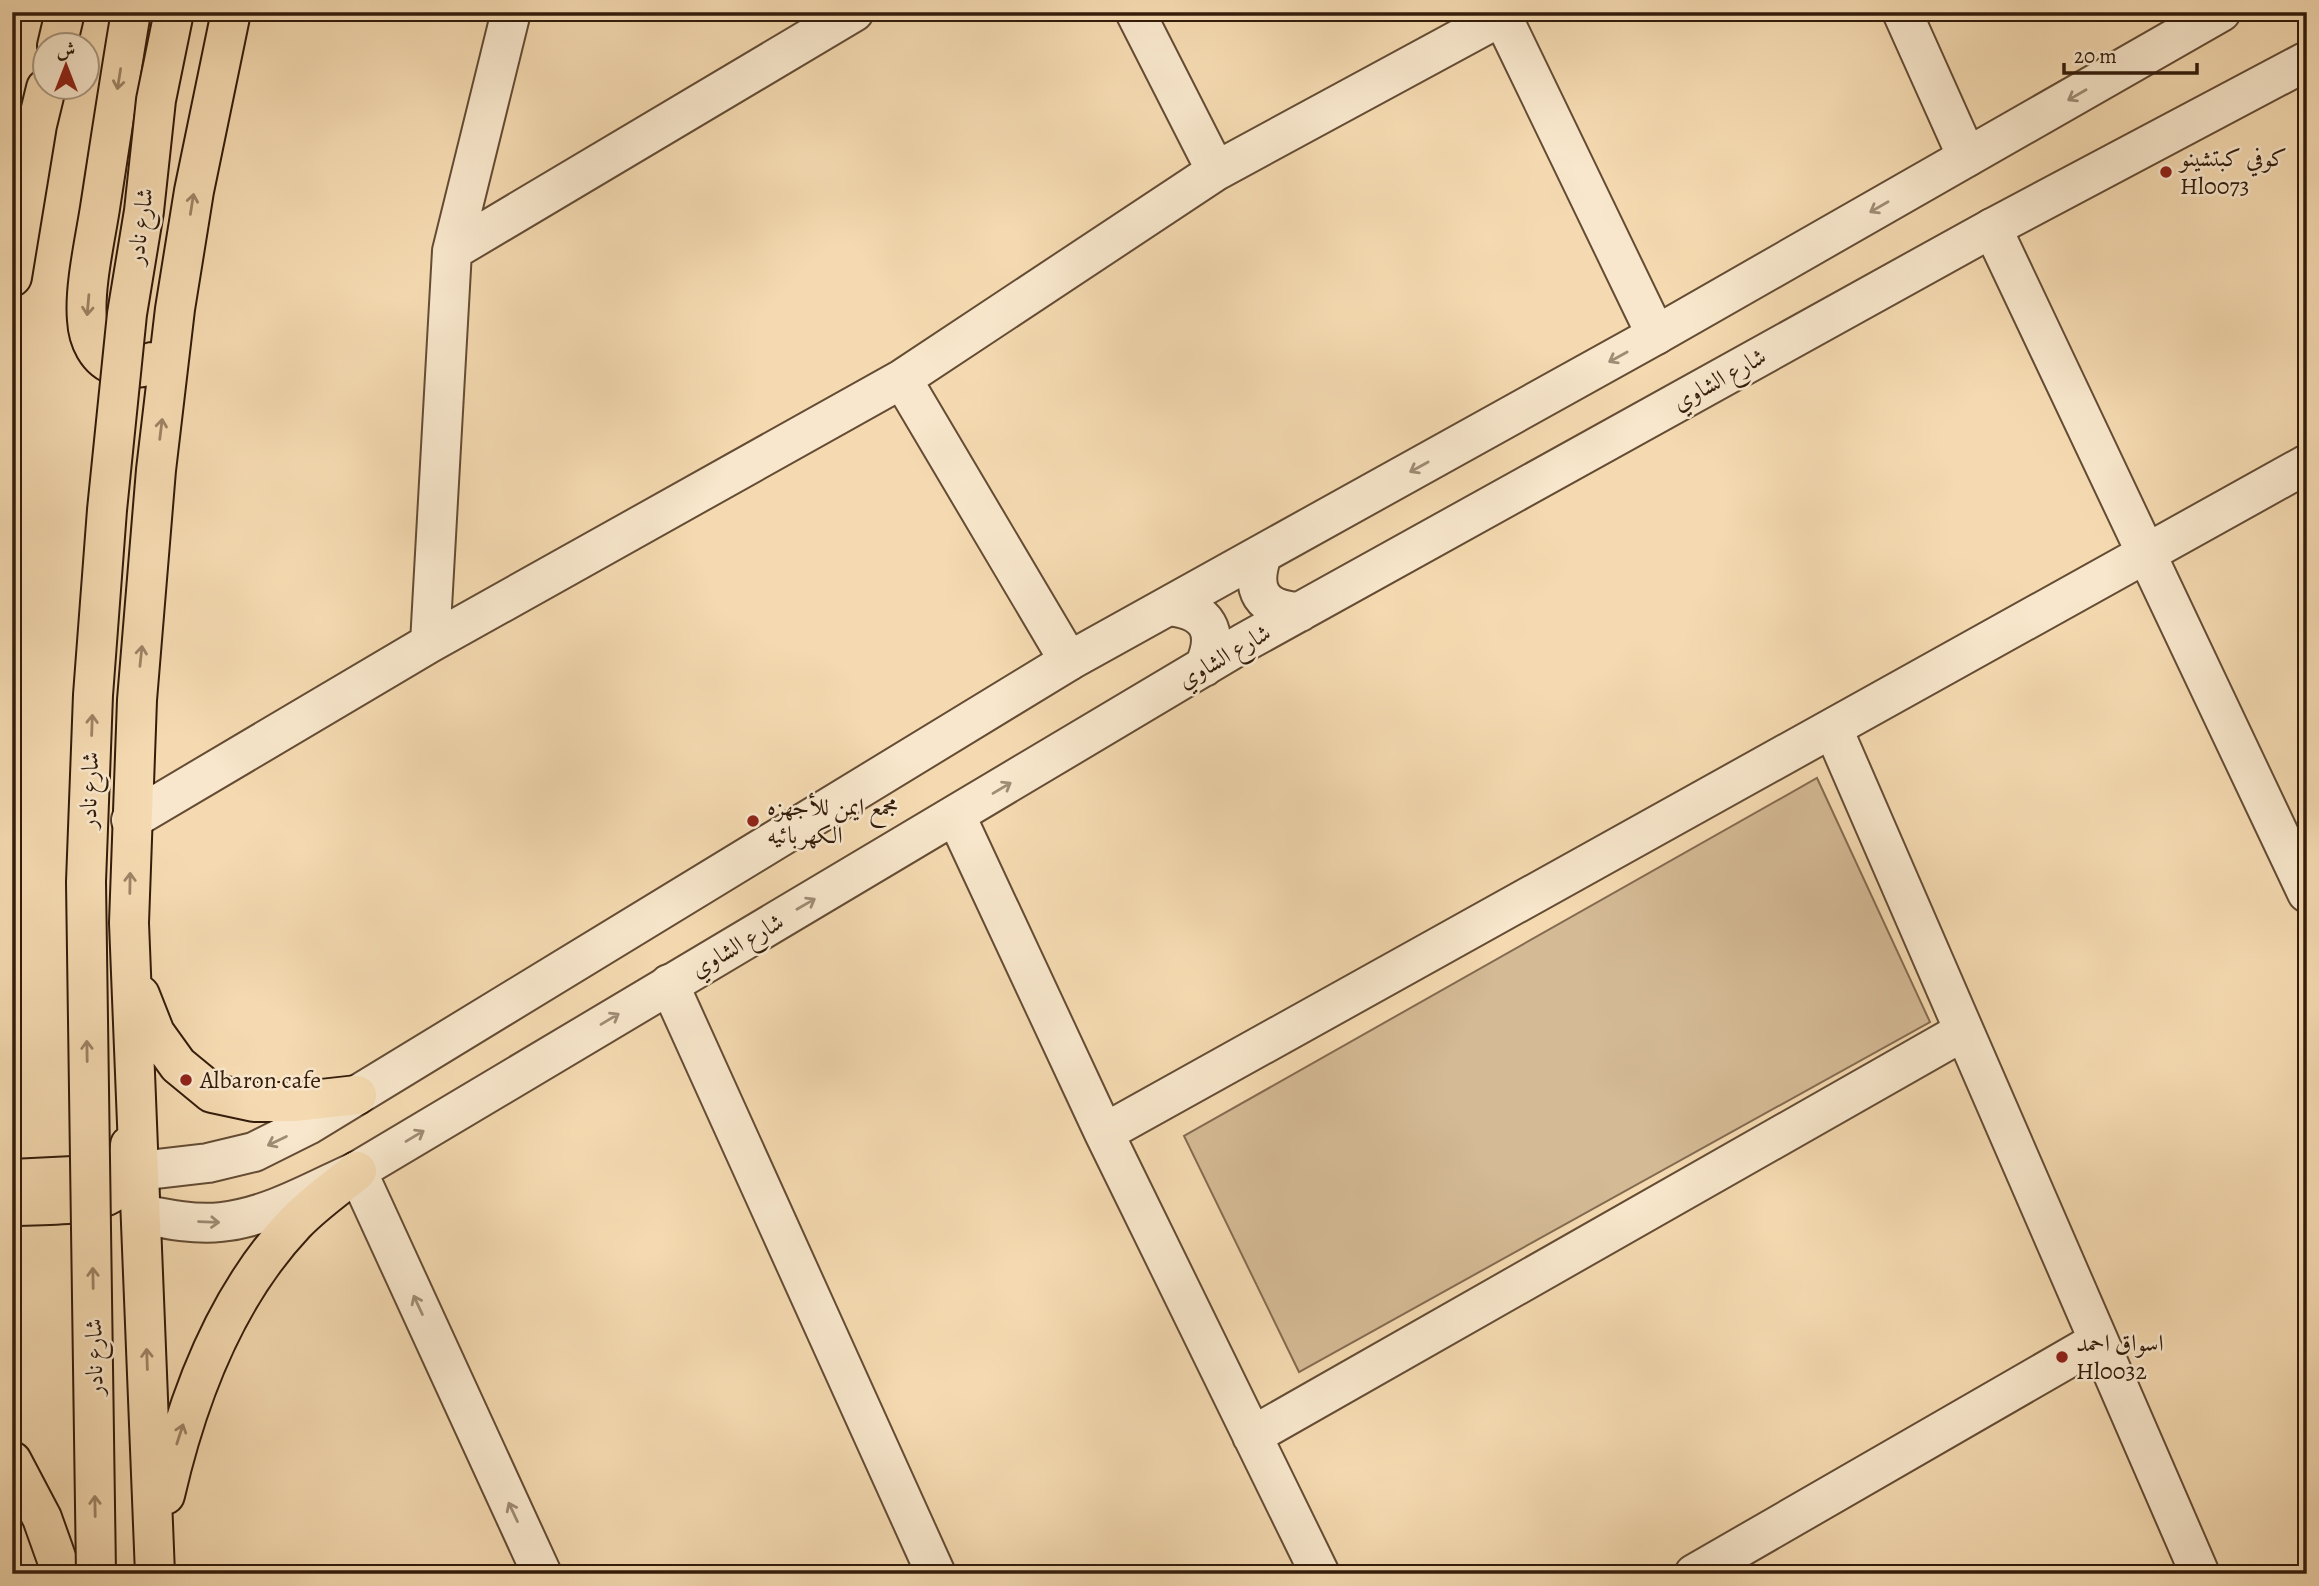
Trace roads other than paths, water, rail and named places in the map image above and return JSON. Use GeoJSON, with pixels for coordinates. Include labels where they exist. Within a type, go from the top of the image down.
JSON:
{"type":"FeatureCollection","features":[{"type":"Feature","properties":{"kind":"main road"},"geometry":{"type":"LineString","coordinates":[[60,32],[65,12]]}},
{"type":"Feature","properties":{"kind":"main road"},"geometry":{"type":"LineString","coordinates":[[131,12],[91,265],[86,319],[98,354],[110,364],[128,369],[149,365],[159,354],[175,309]]}},
{"type":"Feature","properties":{"kind":"main road","name":"شارع نادر"},"geometry":{"type":"LineString","coordinates":[[96,1574],[86,909],[93,695],[107,510],[127,314],[144,211],[156,100],[174,12]]}},
{"type":"Feature","properties":{"kind":"main road"},"geometry":{"type":"LineString","coordinates":[[155,1574],[141,1214],[132,1172],[136,1098],[129,923],[131,820],[137,700],[156,470],[175,309],[194,191],[231,12]]}},
{"type":"Feature","properties":{"kind":"main road"},"geometry":{"type":"LineString","coordinates":[[12,276],[43,102]]}},
{"type":"Feature","properties":{"kind":"main road"},"geometry":{"type":"LineString","coordinates":[[129,923],[140,994],[155,1033],[177,1065],[212,1093],[254,1102],[294,1102],[357,1095]]}},
{"type":"Feature","properties":{"kind":"main road"},"geometry":{"type":"LineString","coordinates":[[155,1574],[164,1498],[176,1445],[196,1385],[227,1322],[256,1268],[296,1221],[357,1171]]}},
{"type":"Feature","properties":{"kind":"main road"},"geometry":{"type":"LineString","coordinates":[[12,1206],[53,1190],[94,1200],[111,1194],[132,1172]]}},
{"type":"Feature","properties":{"kind":"main road"},"geometry":{"type":"LineString","coordinates":[[12,1176],[141,1214]]}},
{"type":"Feature","properties":{"kind":"main road"},"geometry":{"type":"LineString","coordinates":[[12,1461],[42,1517],[62,1574]]}},
{"type":"Feature","properties":{"kind":"street"},"geometry":{"type":"LineString","coordinates":[[430,643],[452,251],[511,12]]}},
{"type":"Feature","properties":{"kind":"street"},"geometry":{"type":"LineString","coordinates":[[452,251],[854,12]]}},
{"type":"Feature","properties":{"kind":"street"},"geometry":{"type":"LineString","coordinates":[[1135,12],[1216,171]]}},
{"type":"Feature","properties":{"kind":"street"},"geometry":{"type":"LineString","coordinates":[[1902,12],[1967,157]]}},
{"type":"Feature","properties":{"kind":"street"},"geometry":{"type":"LineString","coordinates":[[132,1172],[208,1163],[254,1152],[308,1125],[1069,660],[1656,335],[2221,12]]}},
{"type":"Feature","properties":{"kind":"street"},"geometry":{"type":"LineString","coordinates":[[131,820],[430,643],[902,379],[1216,171],[1501,14],[1656,335]]}},
{"type":"Feature","properties":{"kind":"street","name":"شارع الشاوي"},"geometry":{"type":"LineString","coordinates":[[141,1214],[169,1220],[219,1222],[247,1217],[276,1208],[357,1171],[1300,612],[1992,228],[2307,61]]}},
{"type":"Feature","properties":{"kind":"street"},"geometry":{"type":"LineString","coordinates":[[1992,228],[2307,893]]}},
{"type":"Feature","properties":{"kind":"street"},"geometry":{"type":"LineString","coordinates":[[902,379],[1069,660]]}},
{"type":"Feature","properties":{"kind":"street"},"geometry":{"type":"LineString","coordinates":[[1104,1133],[2307,464]]}},
{"type":"Feature","properties":{"kind":"street"},"geometry":{"type":"LineString","coordinates":[[1262,555],[1256,581],[1262,597],[1277,609],[1300,612]]}},
{"type":"Feature","properties":{"kind":"street"},"geometry":{"type":"LineString","coordinates":[[1168,606],[1192,612],[1200,616],[1206,624],[1212,639],[1211,652],[1204,667]]}},
{"type":"Feature","properties":{"kind":"street"},"geometry":{"type":"LineString","coordinates":[[1833,729],[2200,1574]]}},
{"type":"Feature","properties":{"kind":"street"},"geometry":{"type":"LineString","coordinates":[[956,816],[1104,1133],[1320,1574]]}},
{"type":"Feature","properties":{"kind":"street"},"geometry":{"type":"LineString","coordinates":[[669,985],[936,1574]]}},
{"type":"Feature","properties":{"kind":"street"},"geometry":{"type":"LineString","coordinates":[[1252,1436],[1964,1031]]}},
{"type":"Feature","properties":{"kind":"street"},"geometry":{"type":"LineString","coordinates":[[357,1171],[542,1574]]}},
{"type":"Feature","properties":{"kind":"street"},"geometry":{"type":"LineString","coordinates":[[1694,1574],[2098,1341]]}},
{"type":"Feature","properties":{"kind":"place","name":"كوفي كبتشينو Hl0073"},"geometry":{"type":"Point","coordinates":[2166,172]}},
{"type":"Feature","properties":{"kind":"place","name":"مجمع ايمن للأجهزه الكهربائيه"},"geometry":{"type":"Point","coordinates":[753,821]}},
{"type":"Feature","properties":{"kind":"place","name":"Albaron cafe"},"geometry":{"type":"Point","coordinates":[186,1080]}},
{"type":"Feature","properties":{"kind":"place","name":"اسواق احمد Hl0032"},"geometry":{"type":"Point","coordinates":[2062,1357]}}]}
